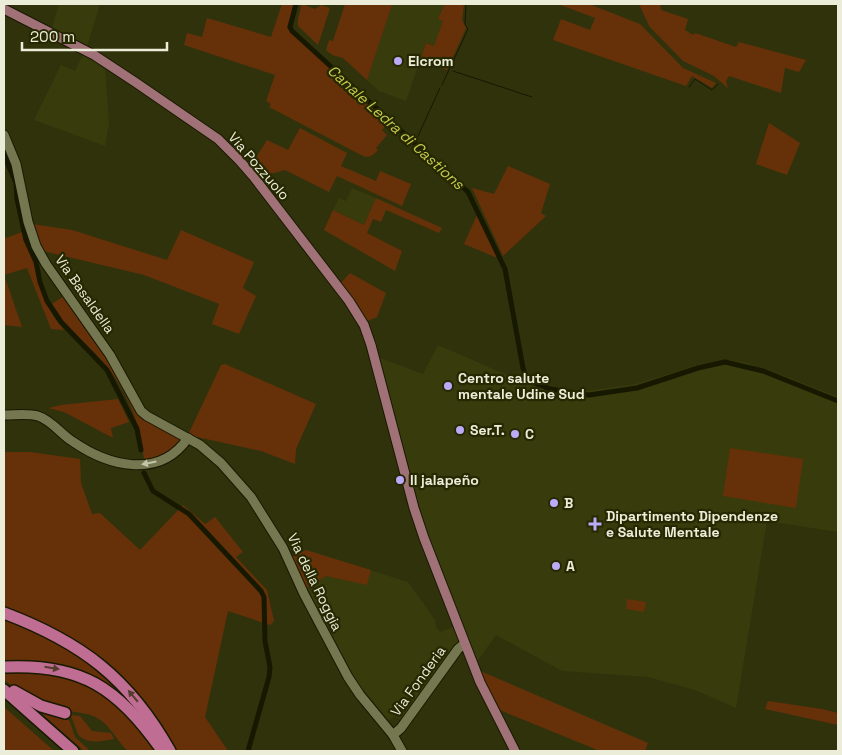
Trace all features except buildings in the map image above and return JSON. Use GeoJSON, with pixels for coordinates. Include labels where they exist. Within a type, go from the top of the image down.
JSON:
{"type":"FeatureCollection","features":[{"type":"Feature","properties":{"kind":"highway"},"geometry":{"type":"LineString","coordinates":[[4,612],[52,634],[95,659],[137,702],[170,751]]}},
{"type":"Feature","properties":{"kind":"highway"},"geometry":{"type":"LineString","coordinates":[[4,667],[40,666],[62,670],[90,680],[125,704],[146,728],[162,751]]}},
{"type":"Feature","properties":{"kind":"highway"},"geometry":{"type":"LineString","coordinates":[[4,684],[32,702],[51,710],[65,713]]}},
{"type":"Feature","properties":{"kind":"highway"},"geometry":{"type":"LineString","coordinates":[[4,690],[73,751]]}},
{"type":"Feature","properties":{"kind":"highway"},"geometry":{"type":"LineString","coordinates":[[4,700],[62,751]]}},
{"type":"Feature","properties":{"kind":"main road","name":"Via Pozzuolo"},"geometry":{"type":"LineString","coordinates":[[4,8],[94,55],[208,132],[239,160],[349,301],[364,326],[372,348],[414,508],[464,644],[493,710],[515,751]]}},
{"type":"Feature","properties":{"kind":"street","name":"Via Basaldella"},"geometry":{"type":"LineString","coordinates":[[4,135],[16,164],[31,233],[46,264],[110,355],[141,411],[188,438]]}},
{"type":"Feature","properties":{"kind":"street"},"geometry":{"type":"LineString","coordinates":[[4,415],[39,416],[85,450],[126,465],[163,461],[172,455],[188,438]]}},
{"type":"Feature","properties":{"kind":"street","name":"Via della Roggia"},"geometry":{"type":"LineString","coordinates":[[188,438],[200,445],[221,463],[259,508],[283,548],[304,594],[348,677],[360,695],[393,735],[402,751]]}},
{"type":"Feature","properties":{"kind":"street","name":"Via Fonderia"},"geometry":{"type":"LineString","coordinates":[[393,735],[401,728],[458,649],[464,644]]}},
{"type":"Feature","properties":{"kind":"shaded area"},"geometry":{"type":"Polygon","coordinates":[[[59,4],[100,4],[87,47],[52,28],[59,4]]]}},
{"type":"Feature","properties":{"kind":"shaded area"},"geometry":{"type":"Polygon","coordinates":[[[282,4],[294,4],[287,28],[355,90],[362,100],[390,121],[382,130],[387,135],[376,148],[378,150],[372,155],[366,157],[361,155],[269,107],[271,104],[266,101],[275,75],[184,45],[187,33],[202,37],[207,18],[271,37],[282,4]]]}},
{"type":"Feature","properties":{"kind":"shaded area"},"geometry":{"type":"Polygon","coordinates":[[[302,4],[315,9],[321,5],[330,8],[318,45],[298,26],[302,4]]]}},
{"type":"Feature","properties":{"kind":"shaded area"},"geometry":{"type":"Polygon","coordinates":[[[345,4],[392,5],[367,80],[343,58],[332,55],[326,50],[329,40],[333,41],[345,4]]]}},
{"type":"Feature","properties":{"kind":"shaded area"},"geometry":{"type":"Polygon","coordinates":[[[388,4],[445,4],[438,19],[466,28],[455,54],[426,43],[406,101],[379,91],[367,80],[392,5],[388,4]]]}},
{"type":"Feature","properties":{"kind":"shaded area"},"geometry":{"type":"Polygon","coordinates":[[[445,4],[464,4],[462,20],[466,28],[447,70],[420,60],[426,43],[434,46],[443,21],[438,19],[445,4]]]}},
{"type":"Feature","properties":{"kind":"shaded area"},"geometry":{"type":"Polygon","coordinates":[[[558,4],[589,4],[640,24],[683,68],[716,83],[712,88],[692,76],[686,86],[553,40],[561,19],[590,30],[595,18],[558,4]]]}},
{"type":"Feature","properties":{"kind":"shaded area"},"geometry":{"type":"Polygon","coordinates":[[[639,4],[660,4],[661,10],[688,19],[685,30],[693,35],[695,33],[736,47],[739,42],[806,60],[799,72],[785,68],[781,93],[729,76],[726,81],[728,88],[714,76],[683,61],[649,26],[639,4]]]}},
{"type":"Feature","properties":{"kind":"shaded area"},"geometry":{"type":"Polygon","coordinates":[[[84,52],[105,66],[109,123],[105,146],[34,120],[61,65],[75,71],[84,52]]]}},
{"type":"Feature","properties":{"kind":"shaded area"},"geometry":{"type":"Polygon","coordinates":[[[769,123],[800,143],[787,175],[756,164],[769,123]]]}},
{"type":"Feature","properties":{"kind":"shaded area"},"geometry":{"type":"Polygon","coordinates":[[[300,128],[347,153],[341,166],[376,181],[380,171],[411,184],[402,206],[337,176],[329,192],[285,170],[259,177],[250,167],[267,140],[288,150],[300,128]]]}},
{"type":"Feature","properties":{"kind":"shaded area"},"geometry":{"type":"Polygon","coordinates":[[[508,166],[550,184],[541,213],[546,216],[503,256],[472,188],[494,194],[508,166]]]}},
{"type":"Feature","properties":{"kind":"shaded area"},"geometry":{"type":"Polygon","coordinates":[[[352,188],[376,198],[364,225],[333,210],[339,198],[346,201],[352,188]]]}},
{"type":"Feature","properties":{"kind":"shaded area"},"geometry":{"type":"Polygon","coordinates":[[[376,198],[442,228],[439,233],[386,210],[381,222],[373,219],[367,233],[402,251],[395,271],[324,230],[333,210],[364,225],[376,198]]]}},
{"type":"Feature","properties":{"kind":"shaded area"},"geometry":{"type":"Polygon","coordinates":[[[477,215],[500,259],[464,244],[477,215]]]}},
{"type":"Feature","properties":{"kind":"shaded area"},"geometry":{"type":"Polygon","coordinates":[[[32,224],[72,230],[167,260],[181,230],[254,262],[243,288],[256,296],[239,334],[212,324],[219,304],[144,275],[43,251],[32,224]]]}},
{"type":"Feature","properties":{"kind":"shaded area"},"geometry":{"type":"Polygon","coordinates":[[[22,232],[35,263],[36,273],[45,299],[54,317],[64,330],[51,329],[27,268],[4,275],[4,236],[6,238],[22,232]]]}},
{"type":"Feature","properties":{"kind":"shaded area"},"geometry":{"type":"Polygon","coordinates":[[[350,273],[386,293],[377,317],[367,321],[341,283],[350,273]]]}},
{"type":"Feature","properties":{"kind":"shaded area"},"geometry":{"type":"Polygon","coordinates":[[[4,275],[22,327],[4,325],[4,275]]]}},
{"type":"Feature","properties":{"kind":"shaded area"},"geometry":{"type":"Polygon","coordinates":[[[65,295],[99,343],[134,403],[183,438],[166,454],[144,461],[143,448],[136,421],[119,384],[99,358],[67,326],[52,304],[65,295]]]}},
{"type":"Feature","properties":{"kind":"shaded area","name":"Dipartimento Dipendenze e Salute Mentale"},"geometry":{"type":"Polygon","coordinates":[[[438,345],[521,381],[530,379],[551,388],[587,391],[636,384],[697,365],[725,360],[744,362],[838,397],[838,532],[767,521],[736,708],[695,690],[648,677],[562,671],[496,635],[476,663],[424,527],[380,358],[423,374],[438,345]]]}},
{"type":"Feature","properties":{"kind":"shaded area"},"geometry":{"type":"Polygon","coordinates":[[[225,364],[316,404],[296,449],[295,464],[261,451],[188,435],[221,365],[225,364]]]}},
{"type":"Feature","properties":{"kind":"shaded area"},"geometry":{"type":"Polygon","coordinates":[[[118,399],[129,422],[111,428],[113,438],[64,412],[48,408],[61,405],[118,399]]]}},
{"type":"Feature","properties":{"kind":"shaded area"},"geometry":{"type":"Polygon","coordinates":[[[730,448],[803,459],[796,508],[723,496],[730,448]]]}},
{"type":"Feature","properties":{"kind":"shaded area"},"geometry":{"type":"Polygon","coordinates":[[[4,452],[30,452],[80,459],[81,483],[92,514],[100,513],[140,550],[183,505],[205,524],[215,517],[243,552],[236,557],[267,590],[274,621],[270,625],[228,611],[205,717],[228,751],[174,751],[151,712],[135,690],[107,663],[75,641],[4,607],[4,452]]]}},
{"type":"Feature","properties":{"kind":"shaded area"},"geometry":{"type":"Polygon","coordinates":[[[306,550],[408,582],[435,620],[436,627],[440,632],[453,627],[459,640],[402,721],[396,716],[388,720],[356,682],[291,557],[306,550]]]}},
{"type":"Feature","properties":{"kind":"shaded area"},"geometry":{"type":"Polygon","coordinates":[[[306,550],[371,570],[367,585],[326,576],[307,588],[291,557],[306,550]]]}},
{"type":"Feature","properties":{"kind":"shaded area"},"geometry":{"type":"Polygon","coordinates":[[[627,599],[646,602],[644,612],[626,609],[627,599]]]}},
{"type":"Feature","properties":{"kind":"shaded area"},"geometry":{"type":"Polygon","coordinates":[[[4,615],[59,640],[121,689],[148,727],[72,668],[51,663],[4,662],[4,615]]]}},
{"type":"Feature","properties":{"kind":"shaded area"},"geometry":{"type":"Polygon","coordinates":[[[4,669],[58,671],[108,695],[159,751],[128,751],[102,721],[90,715],[45,703],[27,694],[4,680],[4,669]]]}},
{"type":"Feature","properties":{"kind":"shaded area"},"geometry":{"type":"Polygon","coordinates":[[[478,670],[648,743],[645,751],[600,751],[497,709],[478,670]]]}},
{"type":"Feature","properties":{"kind":"shaded area"},"geometry":{"type":"Polygon","coordinates":[[[768,701],[838,713],[838,725],[765,709],[768,701]]]}},
{"type":"Feature","properties":{"kind":"shaded area"},"geometry":{"type":"Polygon","coordinates":[[[32,705],[66,717],[70,722],[75,737],[90,751],[84,751],[32,705]]]}},
{"type":"Feature","properties":{"kind":"shaded area"},"geometry":{"type":"Polygon","coordinates":[[[4,707],[53,750],[55,751],[4,751],[4,707]]]}},
{"type":"Feature","properties":{"kind":"shaded area"},"geometry":{"type":"Polygon","coordinates":[[[70,715],[80,716],[92,731],[111,733],[114,739],[105,741],[85,740],[78,734],[70,715]]]}},
{"type":"Feature","properties":{"kind":"waterway","name":"Canale Ledra di Castions"},"geometry":{"type":"LineString","coordinates":[[296,4],[290,27],[292,31],[468,192],[505,269],[523,368],[527,380],[550,389],[589,395],[637,388],[698,368],[725,362],[763,371],[838,401]]}},
{"type":"Feature","properties":{"kind":"waterway"},"geometry":{"type":"LineString","coordinates":[[442,85],[468,29],[465,24],[466,4]]}},
{"type":"Feature","properties":{"kind":"waterway"},"geometry":{"type":"LineString","coordinates":[[453,71],[532,97]]}},
{"type":"Feature","properties":{"kind":"waterway"},"geometry":{"type":"LineString","coordinates":[[689,87],[695,79],[712,90],[718,84]]}},
{"type":"Feature","properties":{"kind":"waterway"},"geometry":{"type":"LineString","coordinates":[[418,136],[440,88]]}},
{"type":"Feature","properties":{"kind":"waterway","name":"Canale Ledra di Castions"},"geometry":{"type":"LineString","coordinates":[[357,91],[364,100],[375,106]]}},
{"type":"Feature","properties":{"kind":"waterway"},"geometry":{"type":"LineString","coordinates":[[4,155],[16,183],[17,199],[26,240],[36,262],[40,282],[47,301],[61,322],[107,370],[137,429],[141,450]]}},
{"type":"Feature","properties":{"kind":"waterway"},"geometry":{"type":"LineString","coordinates":[[144,473],[153,491],[189,514],[261,591],[264,597],[265,641],[270,667],[269,677],[248,751]]}},
{"type":"Feature","properties":{"kind":"place","name":"Elcrom"},"geometry":{"type":"Point","coordinates":[398,61]}},
{"type":"Feature","properties":{"kind":"place","name":"Centro salute mentale Udine Sud"},"geometry":{"type":"Point","coordinates":[448,386]}},
{"type":"Feature","properties":{"kind":"place","name":"Ser.T."},"geometry":{"type":"Point","coordinates":[460,430]}},
{"type":"Feature","properties":{"kind":"place","name":"C"},"geometry":{"type":"Point","coordinates":[515,434]}},
{"type":"Feature","properties":{"kind":"place","name":"Il jalapeño"},"geometry":{"type":"Point","coordinates":[400,480]}},
{"type":"Feature","properties":{"kind":"place","name":"B"},"geometry":{"type":"Point","coordinates":[554,503]}},
{"type":"Feature","properties":{"kind":"place","name":"Dipartimento Dipendenze e Salute Mentale"},"geometry":{"type":"Point","coordinates":[595,524]}},
{"type":"Feature","properties":{"kind":"place","name":"A"},"geometry":{"type":"Point","coordinates":[556,566]}}]}
